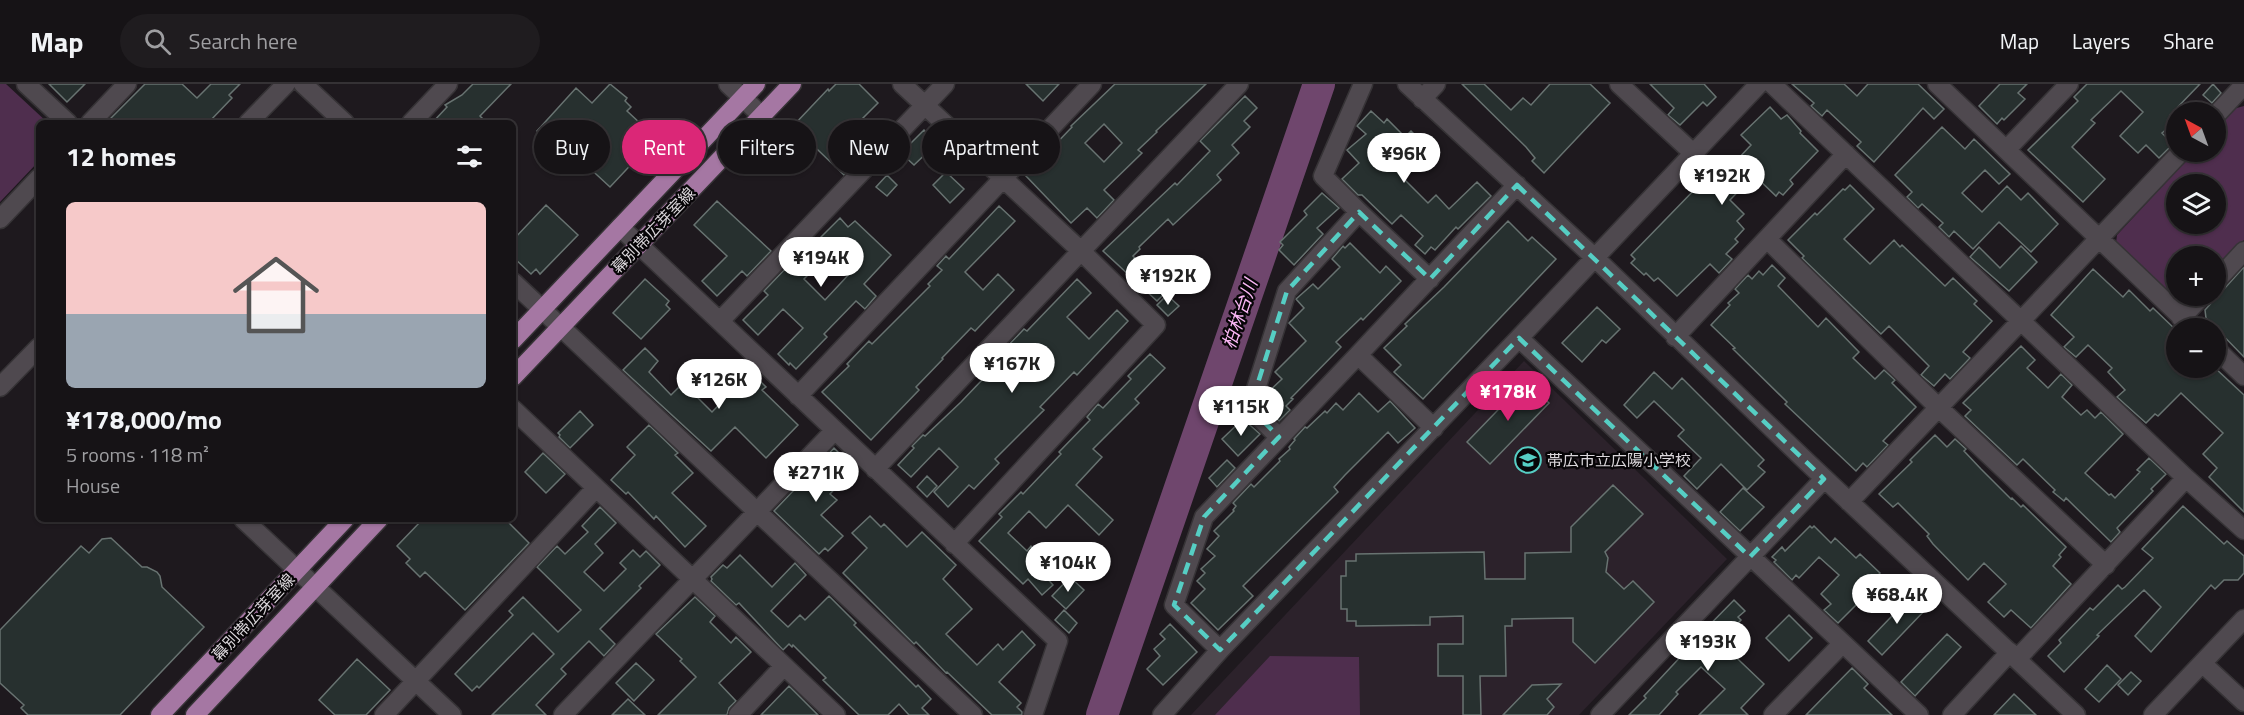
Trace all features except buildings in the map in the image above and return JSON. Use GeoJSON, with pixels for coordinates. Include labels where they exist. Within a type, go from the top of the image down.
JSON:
{"type":"FeatureCollection","features":[{"type":"Feature","properties":{"kind":"main road","name":"幕別帯広芽室線"},"geometry":{"type":"LineString","coordinates":[[516,337],[756,84]]}},
{"type":"Feature","properties":{"kind":"main road","name":"幕別帯広芽室線"},"geometry":{"type":"LineString","coordinates":[[516,374],[792,84]]}},
{"type":"Feature","properties":{"kind":"main road","name":"幕別帯広芽室線"},"geometry":{"type":"LineString","coordinates":[[160,715],[342,522]]}},
{"type":"Feature","properties":{"kind":"main road","name":"幕別帯広芽室線"},"geometry":{"type":"LineString","coordinates":[[195,715],[376,522]]}},
{"type":"Feature","properties":{"kind":"street"},"geometry":{"type":"LineString","coordinates":[[26,84],[65,120]]}},
{"type":"Feature","properties":{"kind":"street"},"geometry":{"type":"LineString","coordinates":[[93,120],[127,84]]}},
{"type":"Feature","properties":{"kind":"street"},"geometry":{"type":"LineString","coordinates":[[251,120],[286,84]]}},
{"type":"Feature","properties":{"kind":"street"},"geometry":{"type":"LineString","coordinates":[[303,84],[342,120]]}},
{"type":"Feature","properties":{"kind":"street"},"geometry":{"type":"LineString","coordinates":[[414,120],[448,84]]}},
{"type":"Feature","properties":{"kind":"street"},"geometry":{"type":"LineString","coordinates":[[728,84],[762,116]]}},
{"type":"Feature","properties":{"kind":"street"},"geometry":{"type":"LineString","coordinates":[[902,84],[1080,250],[1156,325],[954,544]]}},
{"type":"Feature","properties":{"kind":"street"},"geometry":{"type":"LineString","coordinates":[[720,321],[945,84]]}},
{"type":"Feature","properties":{"kind":"street"},"geometry":{"type":"LineString","coordinates":[[798,396],[1092,84]]}},
{"type":"Feature","properties":{"kind":"street"},"geometry":{"type":"LineString","coordinates":[[875,469],[1239,84]]}},
{"type":"Feature","properties":{"kind":"street"},"geometry":{"type":"LineString","coordinates":[[1363,84],[1323,176],[1430,279]]}},
{"type":"Feature","properties":{"kind":"street"},"geometry":{"type":"LineString","coordinates":[[1407,84],[1594,257],[1675,337],[2076,715]]}},
{"type":"Feature","properties":{"kind":"street"},"geometry":{"type":"LineString","coordinates":[[1422,99],[1436,84]]}},
{"type":"Feature","properties":{"kind":"street"},"geometry":{"type":"LineString","coordinates":[[1619,84],[1693,153]]}},
{"type":"Feature","properties":{"kind":"street"},"geometry":{"type":"LineString","coordinates":[[1162,715],[1220,650],[1434,428],[1759,84]]}},
{"type":"Feature","properties":{"kind":"street"},"geometry":{"type":"LineString","coordinates":[[1772,84],[2186,478],[2244,530]]}},
{"type":"Feature","properties":{"kind":"street"},"geometry":{"type":"LineString","coordinates":[[1937,84],[2182,318]]}},
{"type":"Feature","properties":{"kind":"street"},"geometry":{"type":"LineString","coordinates":[[2007,150],[2069,84]]}},
{"type":"Feature","properties":{"kind":"street"},"geometry":{"type":"LineString","coordinates":[[2226,106],[2243,90]]}},
{"type":"Feature","properties":{"kind":"street"},"geometry":{"type":"LineString","coordinates":[[1675,337],[1846,154]]}},
{"type":"Feature","properties":{"kind":"street"},"geometry":{"type":"LineString","coordinates":[[1849,502],[2171,162]]}},
{"type":"Feature","properties":{"kind":"street"},"geometry":{"type":"LineString","coordinates":[[0,219],[36,181]]}},
{"type":"Feature","properties":{"kind":"street"},"geometry":{"type":"LineString","coordinates":[[1220,650],[1174,605],[1204,517],[1516,185]]}},
{"type":"Feature","properties":{"kind":"street"},"geometry":{"type":"LineString","coordinates":[[1279,437],[1250,408],[1287,291],[1359,213]]}},
{"type":"Feature","properties":{"kind":"street"},"geometry":{"type":"LineString","coordinates":[[620,227],[1058,641],[1033,715]]}},
{"type":"Feature","properties":{"kind":"street"},"geometry":{"type":"LineString","coordinates":[[1768,240],[1938,407],[2106,565]]}},
{"type":"Feature","properties":{"kind":"street"},"geometry":{"type":"LineString","coordinates":[[2226,270],[2244,251]]}},
{"type":"Feature","properties":{"kind":"street"},"geometry":{"type":"LineString","coordinates":[[516,285],[973,715]]}},
{"type":"Feature","properties":{"kind":"street"},"geometry":{"type":"LineString","coordinates":[[1519,338],[1919,715]]}},
{"type":"Feature","properties":{"kind":"street"},"geometry":{"type":"LineString","coordinates":[[0,387],[6,368],[36,349]]}},
{"type":"Feature","properties":{"kind":"street"},"geometry":{"type":"LineString","coordinates":[[1358,355],[1434,428]]}},
{"type":"Feature","properties":{"kind":"street"},"geometry":{"type":"LineString","coordinates":[[2226,359],[2244,376]]}},
{"type":"Feature","properties":{"kind":"street"},"geometry":{"type":"LineString","coordinates":[[516,412],[836,715]]}},
{"type":"Feature","properties":{"kind":"street"},"geometry":{"type":"LineString","coordinates":[[563,715],[835,430]]}},
{"type":"Feature","properties":{"kind":"street"},"geometry":{"type":"LineString","coordinates":[[1600,715],[1824,478]]}},
{"type":"Feature","properties":{"kind":"street"},"geometry":{"type":"LineString","coordinates":[[1952,715],[2106,565],[2186,478]]}},
{"type":"Feature","properties":{"kind":"street"},"geometry":{"type":"LineString","coordinates":[[384,715],[596,488]]}},
{"type":"Feature","properties":{"kind":"street"},"geometry":{"type":"LineString","coordinates":[[246,522],[452,715]]}},
{"type":"Feature","properties":{"kind":"street"},"geometry":{"type":"LineString","coordinates":[[2153,715],[2244,619]]}},
{"type":"Feature","properties":{"kind":"street"},"geometry":{"type":"LineString","coordinates":[[1773,715],[1842,644]]}},
{"type":"Feature","properties":{"kind":"street"},"geometry":{"type":"LineString","coordinates":[[2203,664],[2244,702]]}},
{"type":"Feature","properties":{"kind":"street"},"geometry":{"type":"LineString","coordinates":[[738,715],[784,666]]}},
{"type":"Feature","properties":{"kind":"highlighted area"},"geometry":{"type":"Polygon","coordinates":[[[1517,185],[1824,479],[1750,557],[1519,338],[1220,650],[1174,605],[1204,517],[1279,437],[1250,408],[1287,291],[1359,212],[1430,279],[1517,185]]]}},
{"type":"Feature","properties":{"kind":"shaded area"},"geometry":{"type":"Polygon","coordinates":[[[0,84],[6,84],[45,120],[36,120],[36,164],[0,202],[0,84]]]}},
{"type":"Feature","properties":{"kind":"shaded area"},"geometry":{"type":"Polygon","coordinates":[[[2244,106],[2244,240],[2226,260],[2226,246],[2166,246],[2166,291],[2116,243],[2117,235],[2166,182],[2166,234],[2226,234],[2226,174],[2174,174],[2185,162],[2226,162],[2226,117],[2233,109],[2244,106]]]}},
{"type":"Feature","properties":{"kind":"shaded area","name":"帯広市立広陽小学校"},"geometry":{"type":"Polygon","coordinates":[[[1524,361],[1727,559],[1579,715],[1191,715],[1524,361]]]}},
{"type":"Feature","properties":{"kind":"shaded area"},"geometry":{"type":"Polygon","coordinates":[[[1270,656],[1359,657],[1360,715],[1215,715],[1270,656]]]}},
{"type":"Feature","properties":{"kind":"waterway","name":"柏林台川"},"geometry":{"type":"LineString","coordinates":[[1102,715],[1319,84]]}},
{"type":"Feature","properties":{"kind":"place","name":"帯広市立広陽小学校"},"geometry":{"type":"Point","coordinates":[1528,460]}}]}
